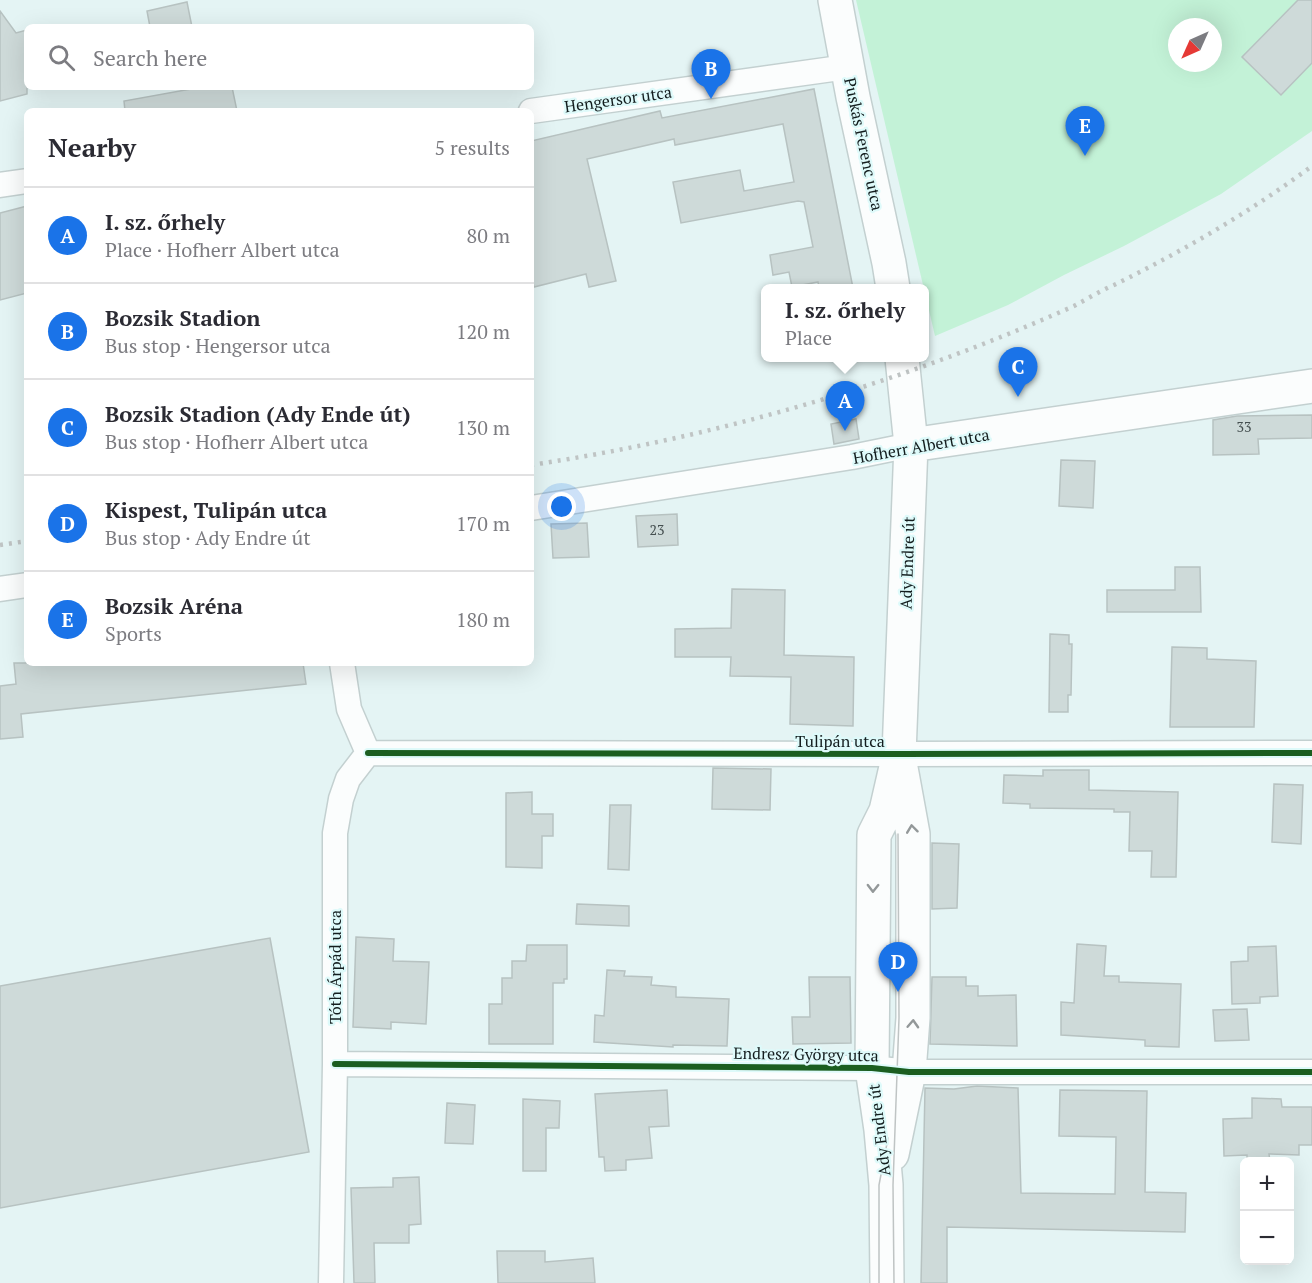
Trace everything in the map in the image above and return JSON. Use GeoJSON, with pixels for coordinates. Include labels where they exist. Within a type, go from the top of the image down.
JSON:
{"type":"FeatureCollection","features":[{"type":"Feature","properties":{"kind":"street","name":"Puskás Ferenc utca"},"geometry":{"type":"LineString","coordinates":[[835,0],[892,284]]}},
{"type":"Feature","properties":{"kind":"street","name":"Hengersor utca"},"geometry":{"type":"LineString","coordinates":[[534,111],[847,67]]}},
{"type":"Feature","properties":{"kind":"street"},"geometry":{"type":"LineString","coordinates":[[0,185],[24,181]]}},
{"type":"Feature","properties":{"kind":"street","name":"Ady Endre út"},"geometry":{"type":"LineString","coordinates":[[886,1283],[886,1185],[872,1068],[874,835],[886,811],[899,754],[911,445],[903,365]]}},
{"type":"Feature","properties":{"kind":"street","name":"Hofherr Albert utca"},"geometry":{"type":"LineString","coordinates":[[534,508],[852,457],[911,445],[1312,386]]}},
{"type":"Feature","properties":{"kind":"street"},"geometry":{"type":"LineString","coordinates":[[0,589],[24,585]]}},
{"type":"Feature","properties":{"kind":"street"},"geometry":{"type":"LineString","coordinates":[[342,666],[349,709],[368,753]]}},
{"type":"Feature","properties":{"kind":"street","name":"Tulipán utca"},"geometry":{"type":"LineString","coordinates":[[368,753],[1312,753]]}},
{"type":"Feature","properties":{"kind":"street","name":"Tóth Árpád utca"},"geometry":{"type":"LineString","coordinates":[[331,1283],[335,1064],[335,833],[341,799],[348,778],[368,753]]}},
{"type":"Feature","properties":{"kind":"street","name":"Ady Endre út"},"geometry":{"type":"LineString","coordinates":[[886,1185],[909,1072],[913,1018],[914,834],[899,754]]}},
{"type":"Feature","properties":{"kind":"street","name":"Endresz György utca"},"geometry":{"type":"LineString","coordinates":[[335,1064],[872,1068],[909,1072],[1312,1072]]}},
{"type":"Feature","properties":{"kind":"green space"},"geometry":{"type":"Polygon","coordinates":[[[856,0],[1312,0],[1312,131],[1221,194],[1008,305],[935,336],[929,310],[929,284],[923,284],[856,0]]]}},
{"type":"Feature","properties":{"kind":"building"},"geometry":{"type":"Polygon","coordinates":[[[1298,0],[1312,0],[1312,63],[1281,95],[1242,57],[1298,0]]]}},
{"type":"Feature","properties":{"kind":"building"},"geometry":{"type":"Polygon","coordinates":[[[187,2],[191,24],[149,24],[147,11],[187,2]]]}},
{"type":"Feature","properties":{"kind":"building"},"geometry":{"type":"Polygon","coordinates":[[[0,11],[16,33],[24,31],[24,90],[27,90],[27,94],[0,101],[0,11]]]}},
{"type":"Feature","properties":{"kind":"building"},"geometry":{"type":"Polygon","coordinates":[[[814,89],[852,284],[818,284],[818,282],[791,284],[789,272],[773,275],[770,255],[813,247],[804,202],[798,201],[681,223],[673,182],[740,170],[744,191],[794,182],[783,124],[675,145],[674,139],[587,159],[616,281],[589,287],[586,274],[534,287],[534,140],[660,111],[662,118],[814,89]]]}},
{"type":"Feature","properties":{"kind":"building"},"geometry":{"type":"Polygon","coordinates":[[[185,90],[233,90],[236,108],[125,108],[124,101],[185,90]]]}},
{"type":"Feature","properties":{"kind":"building"},"geometry":{"type":"Polygon","coordinates":[[[24,207],[24,294],[0,300],[0,213],[24,207]]]}},
{"type":"Feature","properties":{"kind":"building"},"geometry":{"type":"Polygon","coordinates":[[[1312,415],[1312,438],[1258,439],[1259,454],[1213,455],[1213,420],[1237,416],[1312,415]]]}},
{"type":"Feature","properties":{"kind":"building"},"geometry":{"type":"Polygon","coordinates":[[[856,419],[859,439],[834,444],[831,424],[856,419]]]}},
{"type":"Feature","properties":{"kind":"building"},"geometry":{"type":"Polygon","coordinates":[[[1061,460],[1095,461],[1093,508],[1059,506],[1061,460]]]}},
{"type":"Feature","properties":{"kind":"building"},"geometry":{"type":"Polygon","coordinates":[[[677,514],[678,545],[638,547],[636,516],[677,514]]]}},
{"type":"Feature","properties":{"kind":"building"},"geometry":{"type":"Polygon","coordinates":[[[587,523],[589,557],[553,558],[551,524],[587,523]]]}},
{"type":"Feature","properties":{"kind":"building"},"geometry":{"type":"Polygon","coordinates":[[[1175,567],[1200,567],[1201,612],[1107,612],[1107,590],[1175,590],[1175,567]]]}},
{"type":"Feature","properties":{"kind":"building"},"geometry":{"type":"Polygon","coordinates":[[[732,589],[785,590],[784,655],[854,657],[853,726],[790,724],[791,677],[730,676],[731,657],[675,657],[675,629],[731,628],[732,589]]]}},
{"type":"Feature","properties":{"kind":"building"},"geometry":{"type":"Polygon","coordinates":[[[1050,634],[1069,635],[1069,644],[1072,644],[1071,695],[1068,695],[1068,712],[1049,712],[1050,634]]]}},
{"type":"Feature","properties":{"kind":"building"},"geometry":{"type":"Polygon","coordinates":[[[1172,647],[1207,648],[1207,659],[1256,661],[1254,727],[1170,727],[1172,647]]]}},
{"type":"Feature","properties":{"kind":"building"},"geometry":{"type":"Polygon","coordinates":[[[14,663],[24,663],[24,666],[303,666],[306,684],[21,714],[23,737],[0,739],[0,686],[16,684],[14,663]]]}},
{"type":"Feature","properties":{"kind":"building"},"geometry":{"type":"Polygon","coordinates":[[[713,768],[771,769],[770,810],[712,809],[713,768]]]}},
{"type":"Feature","properties":{"kind":"building"},"geometry":{"type":"Polygon","coordinates":[[[1043,770],[1089,770],[1089,790],[1178,792],[1176,877],[1151,877],[1152,851],[1129,851],[1130,812],[1114,812],[1114,809],[1030,808],[1030,804],[1003,803],[1004,775],[1043,776],[1043,770]]]}},
{"type":"Feature","properties":{"kind":"building"},"geometry":{"type":"Polygon","coordinates":[[[1274,784],[1303,785],[1301,844],[1272,842],[1274,784]]]}},
{"type":"Feature","properties":{"kind":"building"},"geometry":{"type":"Polygon","coordinates":[[[532,792],[532,814],[553,814],[553,836],[542,836],[542,868],[506,867],[506,793],[532,792]]]}},
{"type":"Feature","properties":{"kind":"building"},"geometry":{"type":"Polygon","coordinates":[[[610,805],[631,805],[629,870],[608,869],[610,805]]]}},
{"type":"Feature","properties":{"kind":"building"},"geometry":{"type":"Polygon","coordinates":[[[932,843],[959,844],[957,908],[932,909],[932,843]]]}},
{"type":"Feature","properties":{"kind":"building"},"geometry":{"type":"Polygon","coordinates":[[[577,904],[629,906],[629,926],[576,924],[577,904]]]}},
{"type":"Feature","properties":{"kind":"building"},"geometry":{"type":"Polygon","coordinates":[[[356,937],[394,939],[393,961],[429,962],[426,1024],[391,1022],[391,1029],[353,1027],[356,937]]]}},
{"type":"Feature","properties":{"kind":"building"},"geometry":{"type":"Polygon","coordinates":[[[270,938],[309,1152],[0,1208],[0,986],[270,938]]]}},
{"type":"Feature","properties":{"kind":"building"},"geometry":{"type":"Polygon","coordinates":[[[1077,944],[1106,946],[1104,976],[1119,976],[1119,982],[1181,984],[1179,1047],[1145,1046],[1145,1040],[1061,1035],[1061,1002],[1074,1003],[1077,944]]]}},
{"type":"Feature","properties":{"kind":"building"},"geometry":{"type":"Polygon","coordinates":[[[527,945],[567,945],[567,979],[564,979],[564,983],[553,983],[553,1044],[489,1044],[489,1004],[502,1004],[502,978],[512,978],[512,961],[526,961],[527,945]]]}},
{"type":"Feature","properties":{"kind":"building"},"geometry":{"type":"Polygon","coordinates":[[[1276,946],[1278,996],[1260,997],[1260,1003],[1232,1004],[1231,962],[1248,961],[1248,947],[1276,946]]]}},
{"type":"Feature","properties":{"kind":"building"},"geometry":{"type":"Polygon","coordinates":[[[607,970],[625,971],[624,976],[652,977],[651,985],[676,987],[676,997],[729,999],[727,1046],[673,1045],[673,1047],[594,1042],[595,1015],[604,1016],[607,970]]]}},
{"type":"Feature","properties":{"kind":"building"},"geometry":{"type":"Polygon","coordinates":[[[809,977],[850,977],[851,1043],[793,1044],[792,1017],[810,1017],[809,977]]]}},
{"type":"Feature","properties":{"kind":"building"},"geometry":{"type":"Polygon","coordinates":[[[932,977],[966,977],[966,986],[978,986],[978,996],[1016,995],[1017,1046],[930,1044],[932,977]]]}},
{"type":"Feature","properties":{"kind":"building"},"geometry":{"type":"Polygon","coordinates":[[[1247,1009],[1249,1040],[1215,1041],[1213,1010],[1247,1009]]]}},
{"type":"Feature","properties":{"kind":"building"},"geometry":{"type":"Polygon","coordinates":[[[977,1086],[1018,1088],[1021,1193],[1115,1194],[1116,1137],[1059,1136],[1060,1090],[1147,1091],[1145,1192],[1186,1193],[1185,1232],[947,1227],[947,1283],[921,1283],[925,1088],[954,1089],[977,1086]]]}},
{"type":"Feature","properties":{"kind":"building"},"geometry":{"type":"Polygon","coordinates":[[[667,1090],[669,1126],[649,1127],[652,1158],[626,1160],[626,1170],[605,1171],[604,1157],[599,1157],[595,1094],[667,1090]]]}},
{"type":"Feature","properties":{"kind":"building"},"geometry":{"type":"Polygon","coordinates":[[[1252,1098],[1281,1099],[1282,1107],[1312,1107],[1312,1145],[1299,1145],[1299,1155],[1224,1156],[1223,1119],[1252,1118],[1252,1098]]]}},
{"type":"Feature","properties":{"kind":"building"},"geometry":{"type":"Polygon","coordinates":[[[523,1099],[560,1101],[559,1128],[546,1128],[546,1171],[523,1171],[523,1099]]]}},
{"type":"Feature","properties":{"kind":"building"},"geometry":{"type":"Polygon","coordinates":[[[447,1103],[475,1105],[473,1144],[445,1143],[447,1103]]]}},
{"type":"Feature","properties":{"kind":"building"},"geometry":{"type":"Polygon","coordinates":[[[419,1177],[421,1224],[409,1225],[409,1243],[374,1243],[375,1283],[354,1283],[351,1188],[393,1187],[393,1178],[419,1177]]]}},
{"type":"Feature","properties":{"kind":"building"},"geometry":{"type":"Polygon","coordinates":[[[497,1251],[545,1251],[545,1262],[593,1258],[595,1283],[498,1283],[497,1251]]]}},
{"type":"Feature","properties":{"kind":"tram line"},"geometry":{"type":"LineString","coordinates":[[894,1283],[893,1185],[899,1018],[898,834]]}},
{"type":"Feature","properties":{"kind":"tram line"},"geometry":{"type":"LineString","coordinates":[[879,1283],[879,1185],[888,1138]]}},
{"type":"Feature","properties":{"kind":"railway"},"geometry":{"type":"LineString","coordinates":[[534,464],[601,453],[739,423],[875,383],[1009,334],[1074,306],[1191,245],[1312,166]]}},
{"type":"Feature","properties":{"kind":"railway"},"geometry":{"type":"LineString","coordinates":[[0,545],[24,541]]}},
{"type":"Feature","properties":{"kind":"cycle path"},"geometry":{"type":"LineString","coordinates":[[368,753],[1312,753]]}},
{"type":"Feature","properties":{"kind":"cycle path"},"geometry":{"type":"LineString","coordinates":[[335,1064],[872,1068],[909,1072],[1312,1072]]}},
{"type":"Feature","properties":{"kind":"place","name":"Bozsik Stadion"},"geometry":{"type":"Point","coordinates":[711,99]}},
{"type":"Feature","properties":{"kind":"place","name":"Bozsik Aréna"},"geometry":{"type":"Point","coordinates":[1085,156]}},
{"type":"Feature","properties":{"kind":"place","name":"Bozsik Stadion (Ady Ende út)"},"geometry":{"type":"Point","coordinates":[1018,397]}},
{"type":"Feature","properties":{"kind":"place","name":"I. sz. őrhely"},"geometry":{"type":"Point","coordinates":[845,431]}},
{"type":"Feature","properties":{"kind":"place","name":"Kispest, Tulipán utca"},"geometry":{"type":"Point","coordinates":[898,992]}}]}
